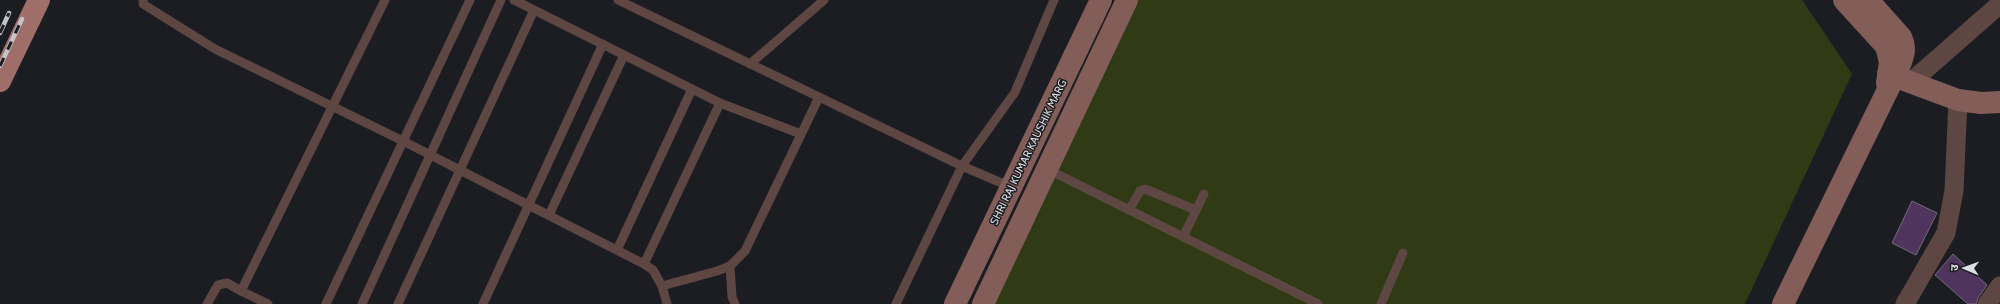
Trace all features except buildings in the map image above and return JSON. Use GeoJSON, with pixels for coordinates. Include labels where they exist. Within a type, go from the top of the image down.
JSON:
{"type":"FeatureCollection","features":[{"type":"Feature","properties":{"kind":"main road"},"geometry":{"type":"LineString","coordinates":[[0,80],[39,0]]}},
{"type":"Feature","properties":{"kind":"street","name":"SHRI RAJ KUMAR KAUSHIK MARG"},"geometry":{"type":"LineString","coordinates":[[955,304],[1101,0]]}},
{"type":"Feature","properties":{"kind":"street"},"geometry":{"type":"LineString","coordinates":[[983,304],[1127,0]]}},
{"type":"Feature","properties":{"kind":"street"},"geometry":{"type":"LineString","coordinates":[[1844,0],[1886,46],[1895,82]]}},
{"type":"Feature","properties":{"kind":"street"},"geometry":{"type":"LineString","coordinates":[[1783,304],[1895,82],[1905,51],[1905,45],[1901,37],[1876,2]]}},
{"type":"Feature","properties":{"kind":"street"},"geometry":{"type":"LineString","coordinates":[[1895,82],[2000,4]]}},
{"type":"Feature","properties":{"kind":"street"},"geometry":{"type":"LineString","coordinates":[[1895,82],[1958,100],[1981,103],[1999,101]]}},
{"type":"Feature","properties":{"kind":"street"},"geometry":{"type":"LineString","coordinates":[[1905,304],[1946,233],[1954,191],[1958,100]]}},
{"type":"Feature","properties":{"kind":"street"},"geometry":{"type":"LineString","coordinates":[[1011,187],[1033,199]]}},
{"type":"Feature","properties":{"kind":"street"},"geometry":{"type":"LineString","coordinates":[[1987,304],[2000,286]]}},
{"type":"Feature","properties":{"kind":"lane"},"geometry":{"type":"LineString","coordinates":[[143,0],[143,4],[215,49],[429,154],[644,264],[654,270],[662,286],[667,304]]}},
{"type":"Feature","properties":{"kind":"lane"},"geometry":{"type":"LineString","coordinates":[[241,291],[385,0]]}},
{"type":"Feature","properties":{"kind":"lane"},"geometry":{"type":"LineString","coordinates":[[326,304],[470,0]]}},
{"type":"Feature","properties":{"kind":"lane"},"geometry":{"type":"LineString","coordinates":[[362,304],[429,154],[501,0]]}},
{"type":"Feature","properties":{"kind":"lane"},"geometry":{"type":"LineString","coordinates":[[514,0],[720,103],[801,134]]}},
{"type":"Feature","properties":{"kind":"lane"},"geometry":{"type":"LineString","coordinates":[[618,0],[962,166],[1011,187]]}},
{"type":"Feature","properties":{"kind":"lane"},"geometry":{"type":"LineString","coordinates":[[750,64],[824,0]]}},
{"type":"Feature","properties":{"kind":"lane"},"geometry":{"type":"LineString","coordinates":[[896,304],[962,166],[1016,92],[1054,0]]}},
{"type":"Feature","properties":{"kind":"lane"},"geometry":{"type":"LineString","coordinates":[[398,304],[534,10]]}},
{"type":"Feature","properties":{"kind":"lane"},"geometry":{"type":"LineString","coordinates":[[483,304],[603,44]]}},
{"type":"Feature","properties":{"kind":"lane"},"geometry":{"type":"LineString","coordinates":[[549,215],[624,55]]}},
{"type":"Feature","properties":{"kind":"lane"},"geometry":{"type":"LineString","coordinates":[[617,250],[692,89]]}},
{"type":"Feature","properties":{"kind":"lane"},"geometry":{"type":"LineString","coordinates":[[662,286],[730,266],[745,251],[818,97]]}},
{"type":"Feature","properties":{"kind":"lane"},"geometry":{"type":"LineString","coordinates":[[644,264],[720,103]]}},
{"type":"Feature","properties":{"kind":"lane"},"geometry":{"type":"LineString","coordinates":[[1047,169],[1318,304]]}},
{"type":"Feature","properties":{"kind":"lane"},"geometry":{"type":"LineString","coordinates":[[1129,210],[1140,191],[1145,189],[1196,210]]}},
{"type":"Feature","properties":{"kind":"lane"},"geometry":{"type":"LineString","coordinates":[[1183,237],[1204,194]]}},
{"type":"Feature","properties":{"kind":"lane"},"geometry":{"type":"LineString","coordinates":[[1381,304],[1403,253]]}},
{"type":"Feature","properties":{"kind":"lane"},"geometry":{"type":"LineString","coordinates":[[730,266],[732,297],[735,304]]}},
{"type":"Feature","properties":{"kind":"lane"},"geometry":{"type":"LineString","coordinates":[[207,304],[218,285],[227,283],[268,304]]}},
{"type":"Feature","properties":{"kind":"green space"},"geometry":{"type":"Polygon","coordinates":[[[1132,0],[1802,0],[1852,74],[1745,304],[986,304],[1132,0]]]}},
{"type":"Feature","properties":{"kind":"railway"},"geometry":{"type":"LineString","coordinates":[[0,33],[9,13]]}},
{"type":"Feature","properties":{"kind":"railway"},"geometry":{"type":"LineString","coordinates":[[0,66],[22,19]]}}]}
